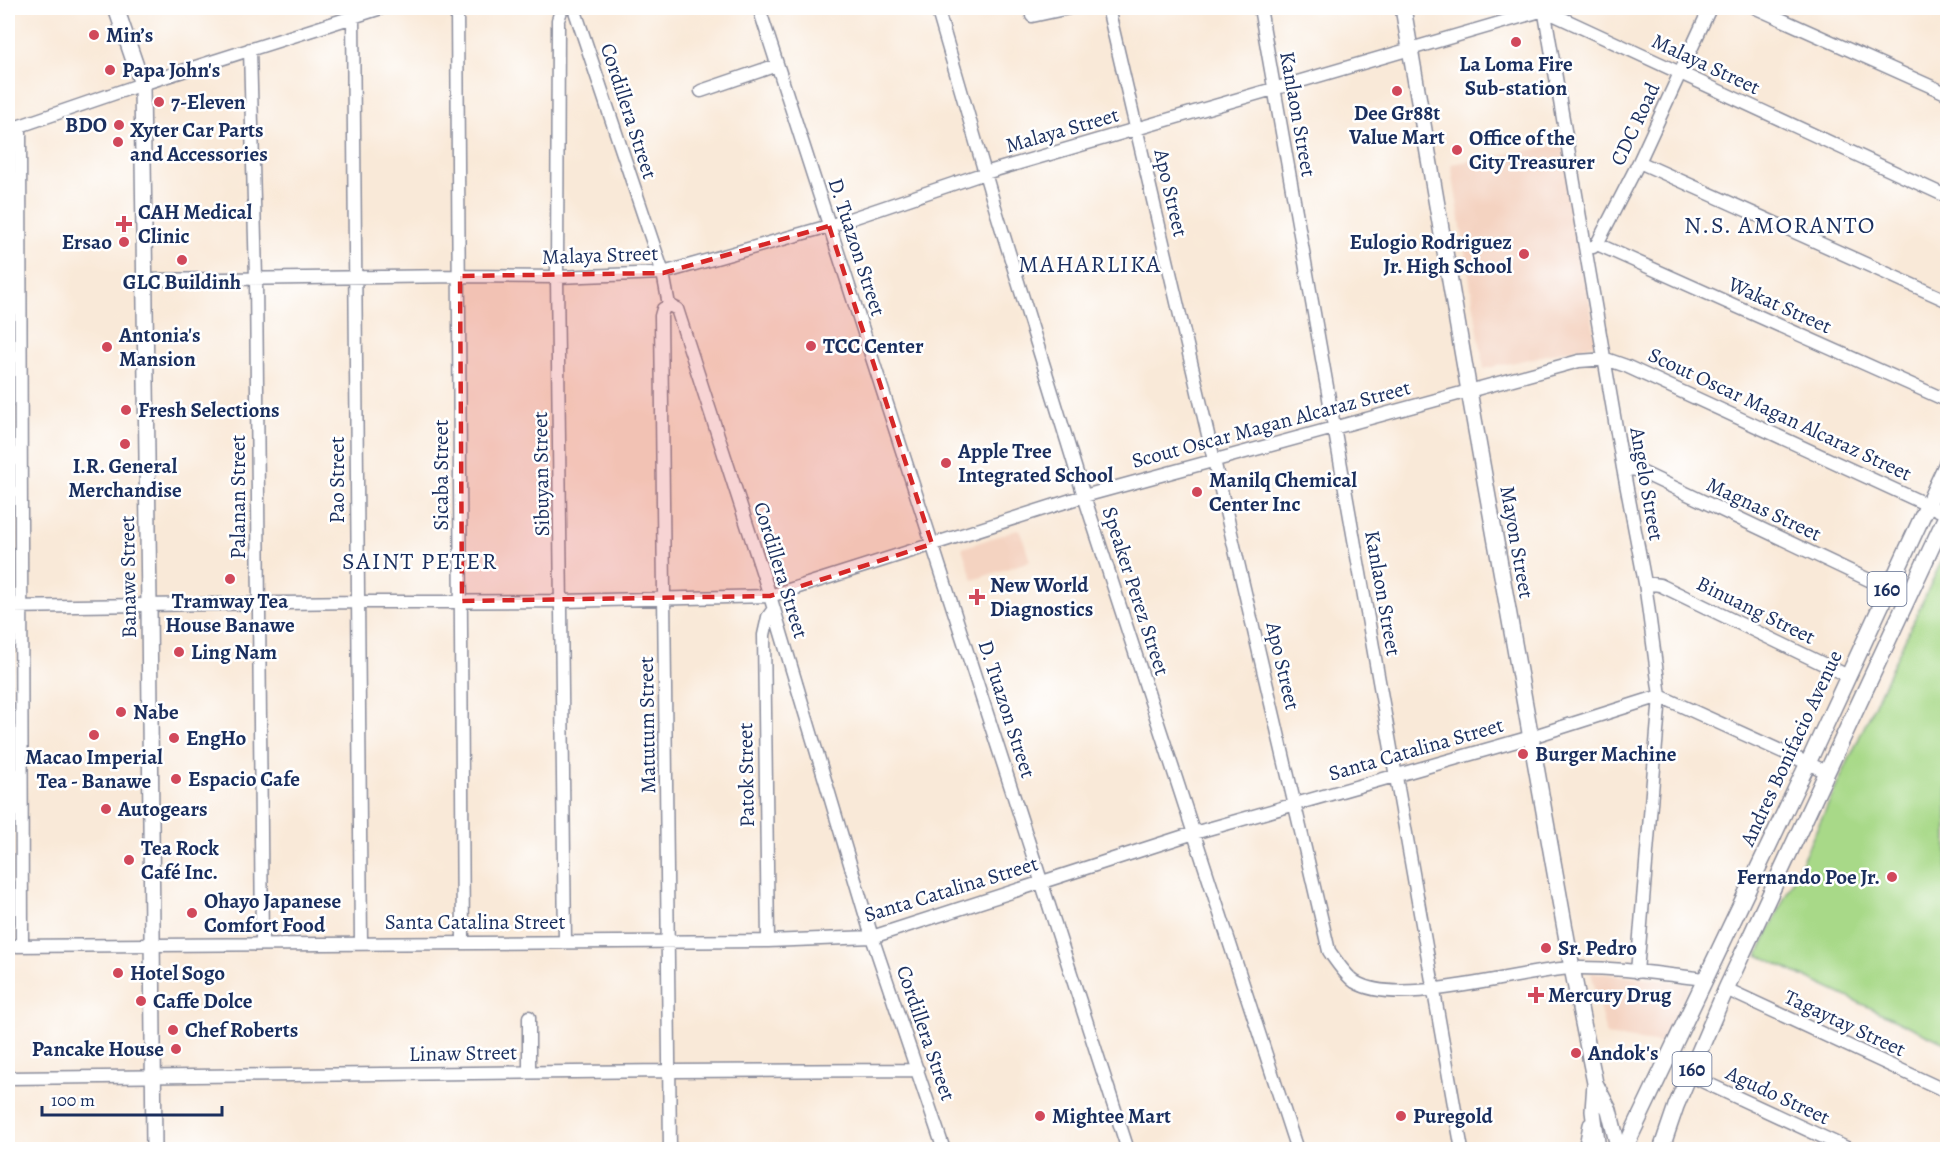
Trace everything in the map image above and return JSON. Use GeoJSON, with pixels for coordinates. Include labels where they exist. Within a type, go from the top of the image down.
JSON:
{"type":"FeatureCollection","features":[{"type":"Feature","properties":{"kind":"main road","name":"Banawe Street"},"geometry":{"type":"LineString","coordinates":[[116,8],[141,84],[150,605],[154,1149]]}},
{"type":"Feature","properties":{"kind":"main road","name":"Mayon Street"},"geometry":{"type":"LineString","coordinates":[[1403,8],[1468,391],[1572,968],[1595,1083],[1593,1111],[1598,1149]]}},
{"type":"Feature","properties":{"kind":"main road","name":"Andres Bonifacio Avenue"},"geometry":{"type":"LineString","coordinates":[[1624,1149],[1808,763],[1947,460]]}},
{"type":"Feature","properties":{"kind":"main road","name":"Andres Bonifacio Avenue"},"geometry":{"type":"LineString","coordinates":[[1661,1149],[1676,1106],[1726,989],[1947,513]]}},
{"type":"Feature","properties":{"kind":"main road","name":"Mayon Street"},"geometry":{"type":"LineString","coordinates":[[1595,1083],[1609,1110],[1619,1149]]}},
{"type":"Feature","properties":{"kind":"main road"},"geometry":{"type":"LineString","coordinates":[[1609,1110],[1619,1116],[1632,1118],[1640,1116]]}},
{"type":"Feature","properties":{"kind":"main road"},"geometry":{"type":"LineString","coordinates":[[1584,1149],[1588,1141],[1593,1111]]}},
{"type":"Feature","properties":{"kind":"street"},"geometry":{"type":"LineString","coordinates":[[8,130],[141,84],[381,8]]}},
{"type":"Feature","properties":{"kind":"street","name":"Sicaba Street"},"geometry":{"type":"LineString","coordinates":[[458,8],[463,942]]}},
{"type":"Feature","properties":{"kind":"street","name":"Sibuyan Street"},"geometry":{"type":"LineString","coordinates":[[562,8],[558,20],[557,277],[564,941]]}},
{"type":"Feature","properties":{"kind":"street","name":"Cordillera Street"},"geometry":{"type":"LineString","coordinates":[[574,8],[663,273],[669,305],[678,312],[770,596],[872,938],[944,1149]]}},
{"type":"Feature","properties":{"kind":"street","name":"D. Tuazon Street"},"geometry":{"type":"LineString","coordinates":[[759,8],[1128,1149]]}},
{"type":"Feature","properties":{"kind":"street","name":"Speaker Perez Street"},"geometry":{"type":"LineString","coordinates":[[937,8],[1084,496],[1297,1149]]}},
{"type":"Feature","properties":{"kind":"street"},"geometry":{"type":"LineString","coordinates":[[1032,16],[1069,8]]}},
{"type":"Feature","properties":{"kind":"street","name":"Apo Street"},"geometry":{"type":"LineString","coordinates":[[1108,8],[1329,951],[1355,982],[1374,989],[1433,989],[1572,968],[1705,979]]}},
{"type":"Feature","properties":{"kind":"street","name":"Kanlaon Street"},"geometry":{"type":"LineString","coordinates":[[1260,8],[1462,1149]]}},
{"type":"Feature","properties":{"kind":"street","name":"Malaya Street"},"geometry":{"type":"LineString","coordinates":[[146,279],[557,277],[663,273],[829,226],[986,173],[1544,8],[1947,197]]}},
{"type":"Feature","properties":{"kind":"street","name":"Angelo Street"},"geometry":{"type":"LineString","coordinates":[[1544,8],[1592,248],[1606,358],[1623,468],[1645,583],[1660,696],[1637,972]]}},
{"type":"Feature","properties":{"kind":"street","name":"CDC Road"},"geometry":{"type":"LineString","coordinates":[[1592,248],[1639,162],[1710,8]]}},
{"type":"Feature","properties":{"kind":"street"},"geometry":{"type":"LineString","coordinates":[[1756,8],[1947,94]]}},
{"type":"Feature","properties":{"kind":"street","name":"Pao Street"},"geometry":{"type":"LineString","coordinates":[[353,16],[361,943]]}},
{"type":"Feature","properties":{"kind":"street","name":"Palanan Street"},"geometry":{"type":"LineString","coordinates":[[250,50],[256,278],[262,944]]}},
{"type":"Feature","properties":{"kind":"street"},"geometry":{"type":"LineString","coordinates":[[702,91],[777,65]]}},
{"type":"Feature","properties":{"kind":"street"},"geometry":{"type":"LineString","coordinates":[[20,126],[22,946]]}},
{"type":"Feature","properties":{"kind":"street"},"geometry":{"type":"LineString","coordinates":[[1639,162],[1947,301]]}},
{"type":"Feature","properties":{"kind":"street","name":"Wakat Street"},"geometry":{"type":"LineString","coordinates":[[1592,248],[1947,401]]}},
{"type":"Feature","properties":{"kind":"street","name":"Matutum Street"},"geometry":{"type":"LineString","coordinates":[[669,305],[663,309],[662,316],[670,1149]]}},
{"type":"Feature","properties":{"kind":"street","name":"Scout Oscar Magan Alcaraz Street"},"geometry":{"type":"LineString","coordinates":[[8,607],[562,601],[770,596],[1084,496],[1579,361],[1606,358],[1947,513]]}},
{"type":"Feature","properties":{"kind":"street","name":"Magnas Street"},"geometry":{"type":"LineString","coordinates":[[1623,468],[1637,470],[1888,589]]}},
{"type":"Feature","properties":{"kind":"street","name":"Binuang Street"},"geometry":{"type":"LineString","coordinates":[[1645,583],[1660,585],[1848,675]]}},
{"type":"Feature","properties":{"kind":"street","name":"Patok Street"},"geometry":{"type":"LineString","coordinates":[[768,941],[764,635],[768,617],[773,610]]}},
{"type":"Feature","properties":{"kind":"street"},"geometry":{"type":"LineString","coordinates":[[1660,696],[1827,772]]}},
{"type":"Feature","properties":{"kind":"street","name":"Santa Catalina Street"},"geometry":{"type":"LineString","coordinates":[[8,946],[768,941],[872,938],[1194,833],[1531,737],[1660,696]]}},
{"type":"Feature","properties":{"kind":"street","name":"Tagaytay Street"},"geometry":{"type":"LineString","coordinates":[[1726,989],[1947,1092]]}},
{"type":"Feature","properties":{"kind":"street"},"geometry":{"type":"LineString","coordinates":[[529,1017],[529,1072]]}},
{"type":"Feature","properties":{"kind":"street","name":"Linaw Street"},"geometry":{"type":"LineString","coordinates":[[8,1078],[918,1070]]}},
{"type":"Feature","properties":{"kind":"street","name":"Agudo Street"},"geometry":{"type":"LineString","coordinates":[[1689,1075],[1851,1149]]}},
{"type":"Feature","properties":{"kind":"highlighted area"},"geometry":{"type":"Polygon","coordinates":[[[829,226],[932,544],[770,596],[462,601],[460,276],[663,273],[829,226]]]}},
{"type":"Feature","properties":{"kind":"shaded area","name":"Eulogio Rodriguez Jr. High School"},"geometry":{"type":"Polygon","coordinates":[[[1568,143],[1596,344],[1484,369],[1451,164],[1568,143]]]}},
{"type":"Feature","properties":{"kind":"shaded area"},"geometry":{"type":"Polygon","coordinates":[[[1020,529],[1030,561],[973,580],[962,548],[1020,529]]]}},
{"type":"Feature","properties":{"kind":"shaded area"},"geometry":{"type":"Polygon","coordinates":[[[1591,972],[1691,984],[1660,1043],[1606,1035],[1591,972]]]}},
{"type":"Feature","properties":{"kind":"green space"},"geometry":{"type":"Polygon","coordinates":[[[1947,549],[1947,1044],[1758,955],[1947,549]]]}},
{"type":"Feature","properties":{"kind":"place","name":"Min’s"},"geometry":{"type":"Point","coordinates":[94,35]}},
{"type":"Feature","properties":{"kind":"place","name":"La Loma Fire Sub-station"},"geometry":{"type":"Point","coordinates":[1516,42]}},
{"type":"Feature","properties":{"kind":"place","name":"Papa John's"},"geometry":{"type":"Point","coordinates":[110,70]}},
{"type":"Feature","properties":{"kind":"place","name":"Dee Gr88t Value Mart"},"geometry":{"type":"Point","coordinates":[1397,91]}},
{"type":"Feature","properties":{"kind":"place","name":"7-Eleven"},"geometry":{"type":"Point","coordinates":[159,102]}},
{"type":"Feature","properties":{"kind":"place","name":"BDO"},"geometry":{"type":"Point","coordinates":[119,125]}},
{"type":"Feature","properties":{"kind":"place","name":"Xyter Car Parts and Accessories"},"geometry":{"type":"Point","coordinates":[118,142]}},
{"type":"Feature","properties":{"kind":"place","name":"Office of the City Treasurer"},"geometry":{"type":"Point","coordinates":[1457,150]}},
{"type":"Feature","properties":{"kind":"place","name":"CAH Medical Clinic"},"geometry":{"type":"Point","coordinates":[124,224]}},
{"type":"Feature","properties":{"kind":"place","name":"Ersao"},"geometry":{"type":"Point","coordinates":[124,242]}},
{"type":"Feature","properties":{"kind":"place","name":"Eulogio Rodriguez Jr. High School"},"geometry":{"type":"Point","coordinates":[1524,254]}},
{"type":"Feature","properties":{"kind":"place","name":"GLC Buildinh"},"geometry":{"type":"Point","coordinates":[182,260]}},
{"type":"Feature","properties":{"kind":"place","name":"TCC Center"},"geometry":{"type":"Point","coordinates":[811,346]}},
{"type":"Feature","properties":{"kind":"place","name":"Antonia's Mansion"},"geometry":{"type":"Point","coordinates":[107,347]}},
{"type":"Feature","properties":{"kind":"place","name":"Fresh Selections"},"geometry":{"type":"Point","coordinates":[126,410]}},
{"type":"Feature","properties":{"kind":"place","name":"I.R. General Merchandise"},"geometry":{"type":"Point","coordinates":[125,444]}},
{"type":"Feature","properties":{"kind":"place","name":"Apple Tree Integrated School"},"geometry":{"type":"Point","coordinates":[946,463]}},
{"type":"Feature","properties":{"kind":"place","name":"Manilq Chemical Center Inc"},"geometry":{"type":"Point","coordinates":[1197,492]}},
{"type":"Feature","properties":{"kind":"place","name":"Tramway Tea House Banawe"},"geometry":{"type":"Point","coordinates":[230,579]}},
{"type":"Feature","properties":{"kind":"place","name":"New World Diagnostics"},"geometry":{"type":"Point","coordinates":[977,597]}},
{"type":"Feature","properties":{"kind":"place","name":"Ling Nam"},"geometry":{"type":"Point","coordinates":[179,652]}},
{"type":"Feature","properties":{"kind":"place","name":"Nabe"},"geometry":{"type":"Point","coordinates":[121,712]}},
{"type":"Feature","properties":{"kind":"place","name":"Macao Imperial Tea - Banawe"},"geometry":{"type":"Point","coordinates":[94,735]}},
{"type":"Feature","properties":{"kind":"place","name":"EngHo"},"geometry":{"type":"Point","coordinates":[174,738]}},
{"type":"Feature","properties":{"kind":"place","name":"Burger Machine"},"geometry":{"type":"Point","coordinates":[1523,754]}},
{"type":"Feature","properties":{"kind":"place","name":"Espacio Cafe"},"geometry":{"type":"Point","coordinates":[176,779]}},
{"type":"Feature","properties":{"kind":"place","name":"Autogears"},"geometry":{"type":"Point","coordinates":[106,809]}},
{"type":"Feature","properties":{"kind":"place","name":"Tea Rock Café Inc."},"geometry":{"type":"Point","coordinates":[129,860]}},
{"type":"Feature","properties":{"kind":"place","name":"Fernando Poe Jr."},"geometry":{"type":"Point","coordinates":[1892,877]}},
{"type":"Feature","properties":{"kind":"place","name":"Ohayo Japanese Comfort Food"},"geometry":{"type":"Point","coordinates":[192,913]}},
{"type":"Feature","properties":{"kind":"place","name":"Sr. Pedro"},"geometry":{"type":"Point","coordinates":[1546,948]}},
{"type":"Feature","properties":{"kind":"place","name":"Hotel Sogo"},"geometry":{"type":"Point","coordinates":[118,973]}},
{"type":"Feature","properties":{"kind":"place","name":"Mercury Drug"},"geometry":{"type":"Point","coordinates":[1536,995]}},
{"type":"Feature","properties":{"kind":"place","name":"Caffe Dolce"},"geometry":{"type":"Point","coordinates":[141,1001]}},
{"type":"Feature","properties":{"kind":"place","name":"Chef Roberts"},"geometry":{"type":"Point","coordinates":[173,1030]}},
{"type":"Feature","properties":{"kind":"place","name":"Pancake House"},"geometry":{"type":"Point","coordinates":[176,1049]}},
{"type":"Feature","properties":{"kind":"place","name":"Andok's"},"geometry":{"type":"Point","coordinates":[1576,1053]}},
{"type":"Feature","properties":{"kind":"place","name":"Mightee Mart"},"geometry":{"type":"Point","coordinates":[1040,1116]}},
{"type":"Feature","properties":{"kind":"place","name":"Puregold"},"geometry":{"type":"Point","coordinates":[1401,1116]}},
{"type":"Feature","properties":{"kind":"district","name":"N.S. AMORANTO"},"geometry":{"type":"Point","coordinates":[1780,225]}},
{"type":"Feature","properties":{"kind":"district","name":"MAHARLIKA"},"geometry":{"type":"Point","coordinates":[1090,264]}},
{"type":"Feature","properties":{"kind":"district","name":"SAINT PETER"},"geometry":{"type":"Point","coordinates":[420,561]}}]}
